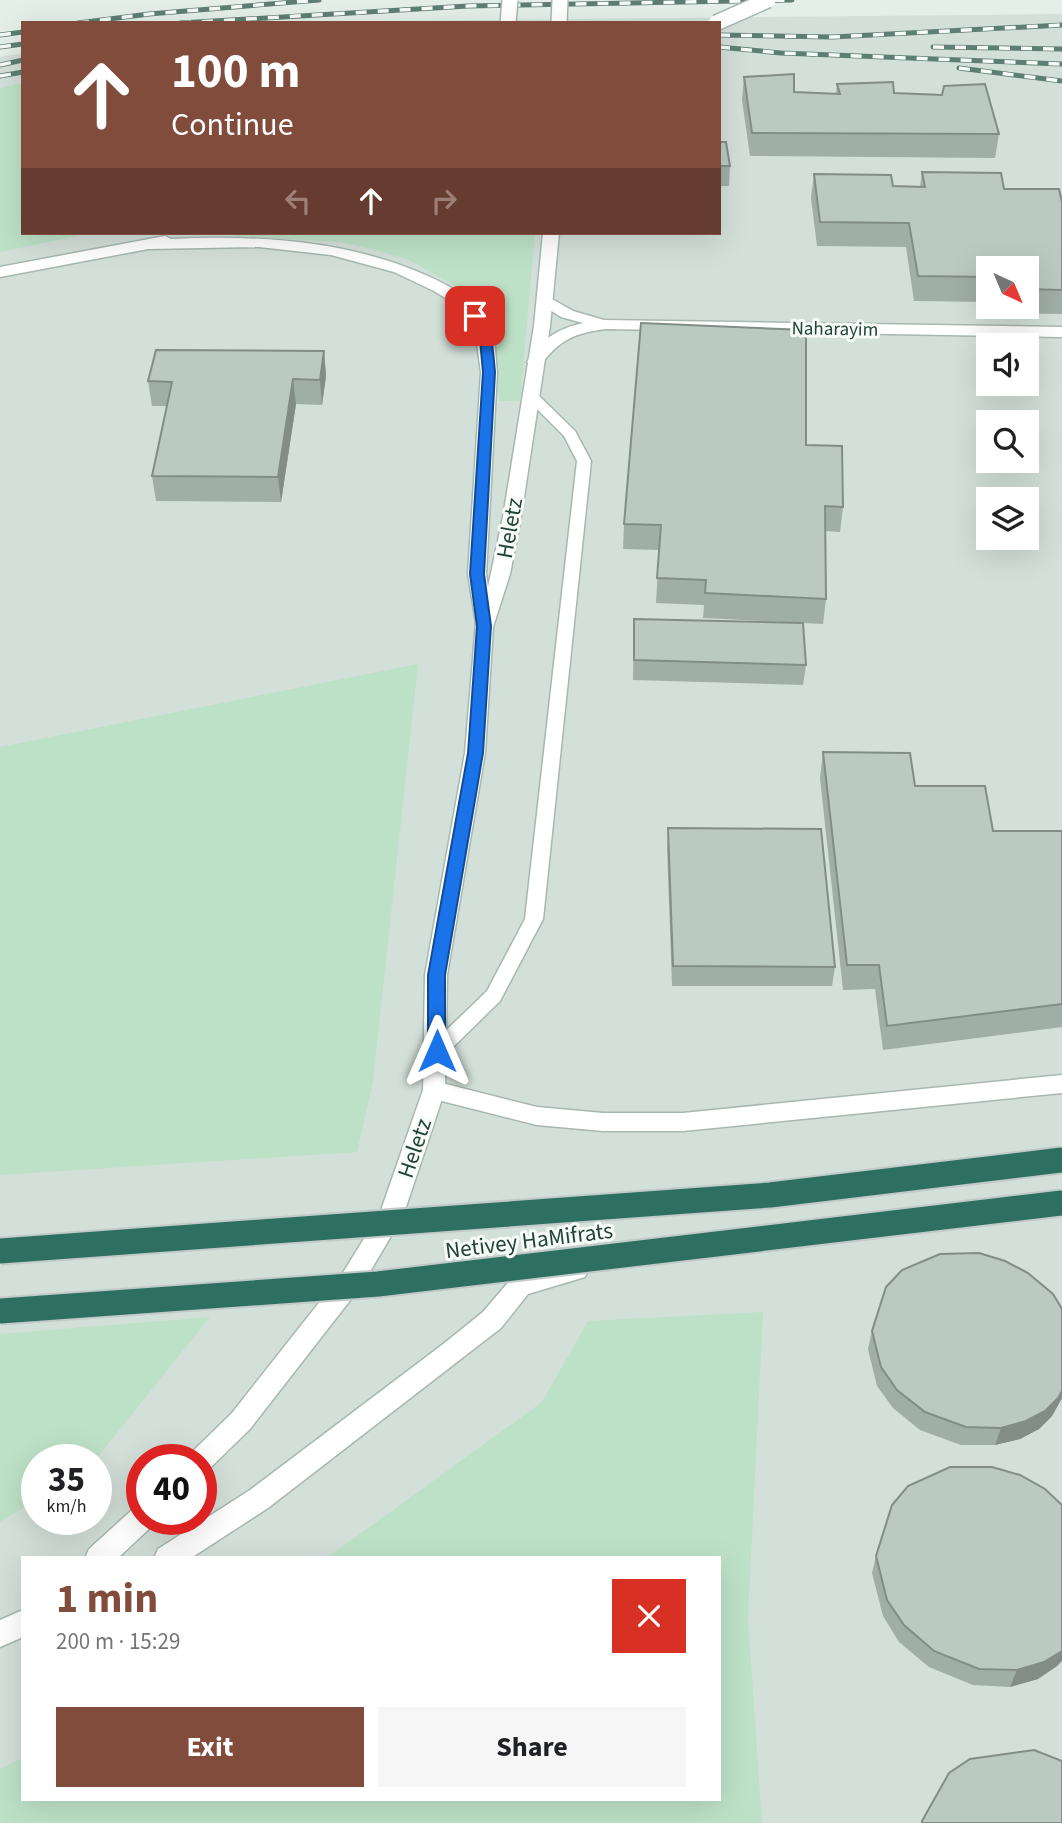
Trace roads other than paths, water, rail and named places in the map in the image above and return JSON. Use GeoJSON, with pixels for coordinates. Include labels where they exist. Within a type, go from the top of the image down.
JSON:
{"type":"FeatureCollection","features":[{"type":"Feature","properties":{"kind":"highway","name":"Netivey HaMifrats"},"geometry":{"type":"LineString","coordinates":[[0,1251],[770,1195],[1062,1160]]}},
{"type":"Feature","properties":{"kind":"highway","name":"Netivey HaMifrats"},"geometry":{"type":"LineString","coordinates":[[0,1311],[378,1284],[1062,1203]]}},
{"type":"Feature","properties":{"kind":"street"},"geometry":{"type":"LineString","coordinates":[[508,21],[510,0]]}},
{"type":"Feature","properties":{"kind":"street"},"geometry":{"type":"LineString","coordinates":[[559,21],[560,0]]}},
{"type":"Feature","properties":{"kind":"street"},"geometry":{"type":"LineString","coordinates":[[721,21],[768,0]]}},
{"type":"Feature","properties":{"kind":"street"},"geometry":{"type":"LineString","coordinates":[[0,272],[194,235]]}},
{"type":"Feature","properties":{"kind":"street","name":"Heletz"},"geometry":{"type":"LineString","coordinates":[[217,1444],[241,1421],[352,1278],[391,1216],[434,1090],[437,1051],[436,975],[475,753],[484,626],[501,574],[531,396],[545,300],[551,235]]}},
{"type":"Feature","properties":{"kind":"street"},"geometry":{"type":"LineString","coordinates":[[151,245],[238,242],[336,250],[375,259],[414,274],[443,289],[475,316],[486,340],[489,372],[477,574],[484,626]]}},
{"type":"Feature","properties":{"kind":"street"},"geometry":{"type":"LineString","coordinates":[[545,300],[567,314],[607,324]]}},
{"type":"Feature","properties":{"kind":"street"},"geometry":{"type":"LineString","coordinates":[[535,362],[548,343],[566,332],[607,324]]}},
{"type":"Feature","properties":{"kind":"street","name":"Naharayim"},"geometry":{"type":"LineString","coordinates":[[607,324],[1062,332]]}},
{"type":"Feature","properties":{"kind":"street"},"geometry":{"type":"LineString","coordinates":[[434,1090],[537,1116],[603,1122],[683,1122],[1062,1084]]}},
{"type":"Feature","properties":{"kind":"street"},"geometry":{"type":"LineString","coordinates":[[170,1556],[259,1499],[451,1353],[492,1320],[520,1286],[590,1267],[1062,1211]]}},
{"type":"Feature","properties":{"kind":"street"},"geometry":{"type":"LineString","coordinates":[[100,1556],[126,1533]]}},
{"type":"Feature","properties":{"kind":"street"},"geometry":{"type":"LineString","coordinates":[[0,1634],[21,1624]]}},
{"type":"Feature","properties":{"kind":"lane"},"geometry":{"type":"LineString","coordinates":[[437,1051],[494,996],[534,919],[584,461],[570,434],[531,396]]}},
{"type":"Feature","properties":{"kind":"railway"},"geometry":{"type":"LineString","coordinates":[[94,21],[319,0]]}},
{"type":"Feature","properties":{"kind":"railway"},"geometry":{"type":"LineString","coordinates":[[214,21],[468,6],[792,0]]}},
{"type":"Feature","properties":{"kind":"railway"},"geometry":{"type":"LineString","coordinates":[[721,35],[833,37],[1062,25]]}},
{"type":"Feature","properties":{"kind":"railway"},"geometry":{"type":"LineString","coordinates":[[0,35],[21,32]]}},
{"type":"Feature","properties":{"kind":"railway"},"geometry":{"type":"LineString","coordinates":[[0,47],[21,44]]}},
{"type":"Feature","properties":{"kind":"railway"},"geometry":{"type":"LineString","coordinates":[[721,47],[781,53],[1062,64]]}},
{"type":"Feature","properties":{"kind":"railway"},"geometry":{"type":"LineString","coordinates":[[933,47],[1062,49]]}},
{"type":"Feature","properties":{"kind":"railway"},"geometry":{"type":"LineString","coordinates":[[0,65],[21,60]]}},
{"type":"Feature","properties":{"kind":"railway"},"geometry":{"type":"LineString","coordinates":[[959,68],[1062,81]]}},
{"type":"Feature","properties":{"kind":"railway"},"geometry":{"type":"LineString","coordinates":[[0,76],[21,72]]}}]}
